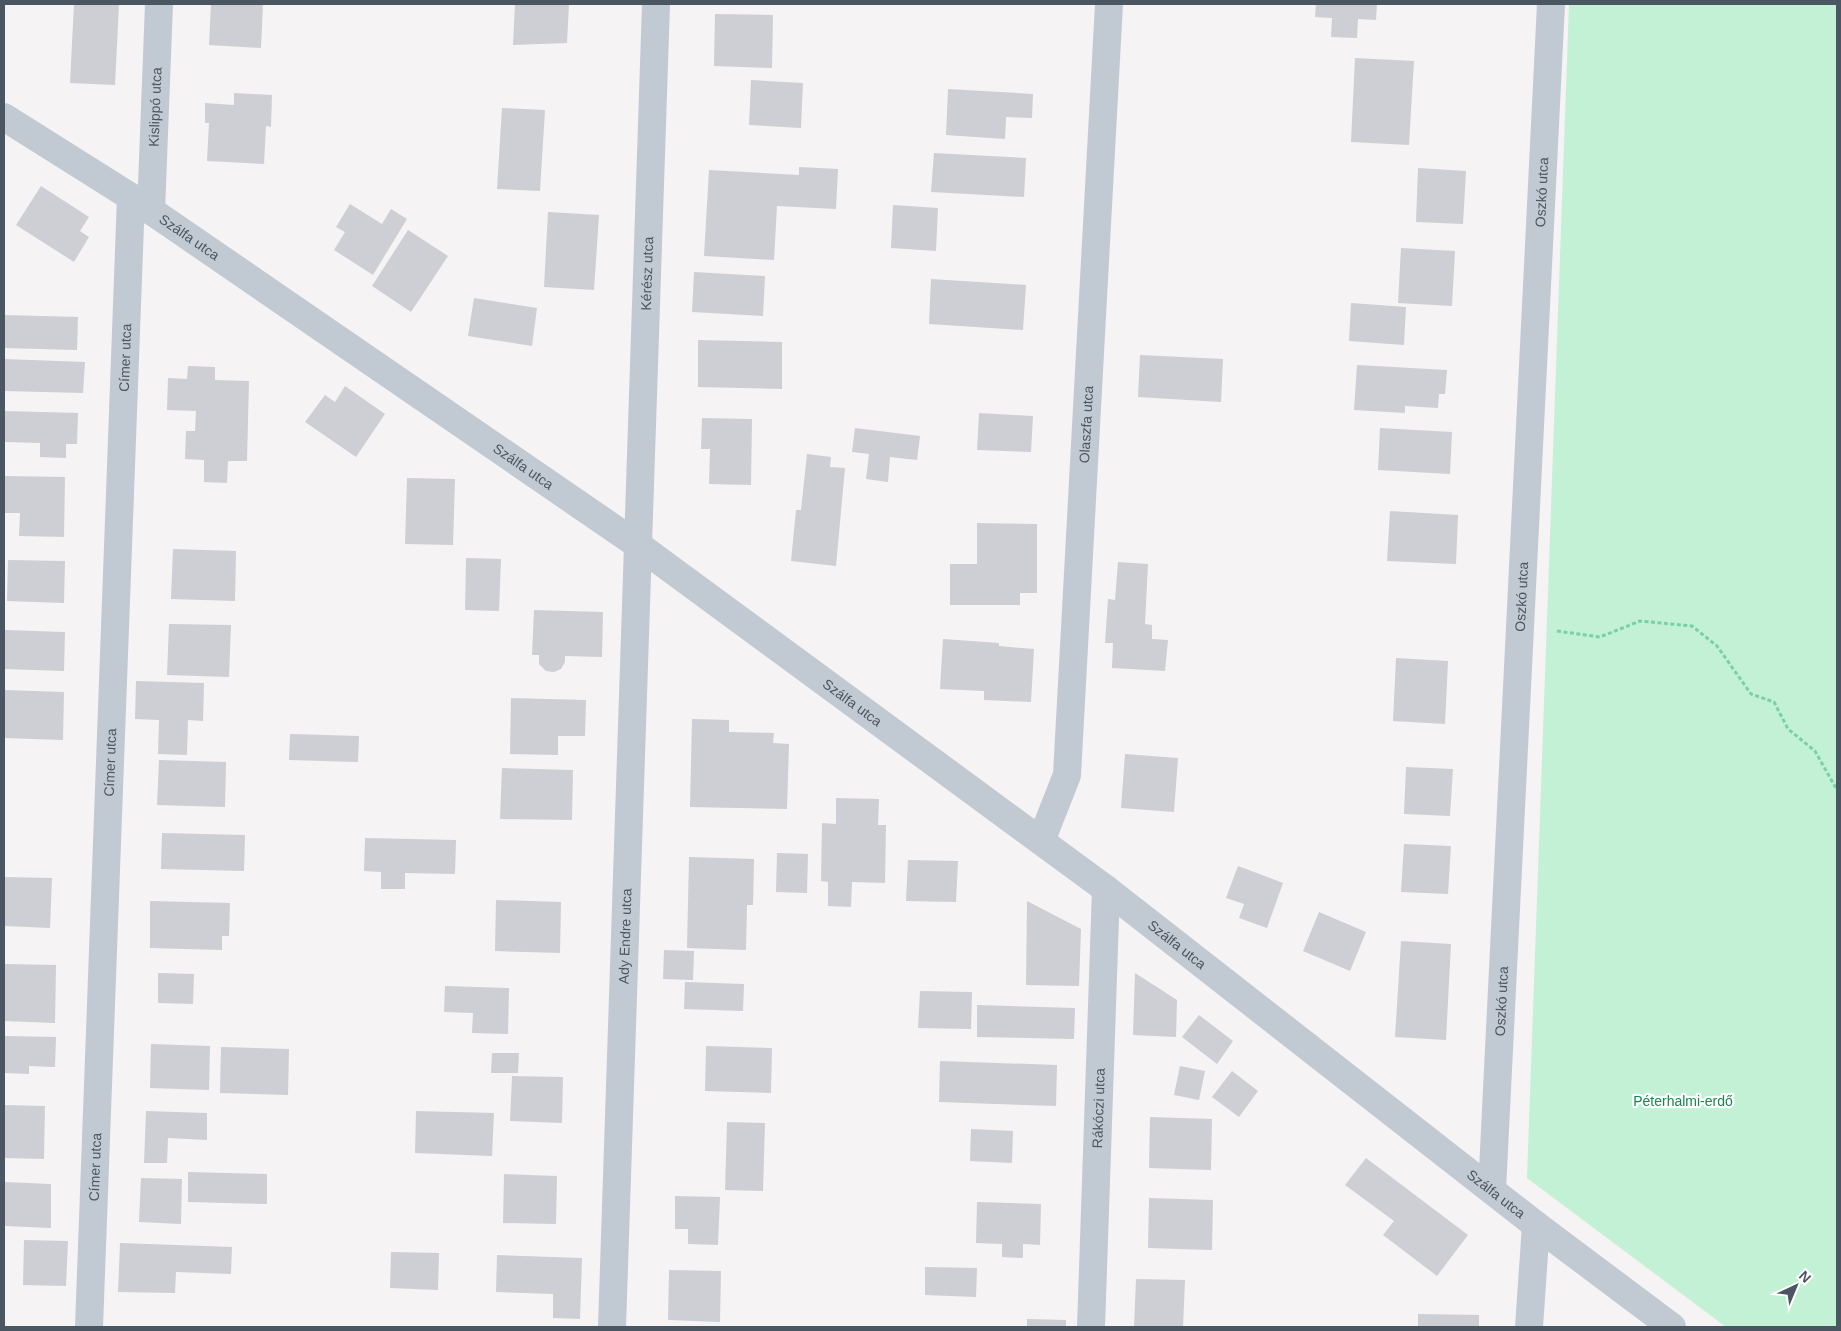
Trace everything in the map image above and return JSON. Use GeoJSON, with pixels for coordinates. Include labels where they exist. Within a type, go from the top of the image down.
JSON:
{"type":"FeatureCollection","features":[{"type":"Feature","properties":{"kind":"street","name":"Kislippó utca"},"geometry":{"type":"LineString","coordinates":[[141,204],[159,4]]}},
{"type":"Feature","properties":{"kind":"street","name":"Kérész utca"},"geometry":{"type":"LineString","coordinates":[[638,545],[656,4]]}},
{"type":"Feature","properties":{"kind":"street","name":"Olaszfa utca"},"geometry":{"type":"LineString","coordinates":[[1041,841],[1067,774],[1109,4]]}},
{"type":"Feature","properties":{"kind":"street","name":"Oszkó utca"},"geometry":{"type":"LineString","coordinates":[[1492,1190],[1552,4]]}},
{"type":"Feature","properties":{"kind":"street","name":"Szálfa utca"},"geometry":{"type":"LineString","coordinates":[[4,117],[141,204],[638,545],[1106,889],[1536,1225],[1672,1327]]}},
{"type":"Feature","properties":{"kind":"street","name":"Címer utca"},"geometry":{"type":"LineString","coordinates":[[89,1327],[141,204]]}},
{"type":"Feature","properties":{"kind":"street","name":"Ady Endre utca"},"geometry":{"type":"LineString","coordinates":[[612,1327],[638,545]]}},
{"type":"Feature","properties":{"kind":"street","name":"Rákóczi utca"},"geometry":{"type":"LineString","coordinates":[[1091,1327],[1106,889]]}},
{"type":"Feature","properties":{"kind":"street"},"geometry":{"type":"LineString","coordinates":[[1529,1327],[1536,1225]]}},
{"type":"Feature","properties":{"kind":"path"},"geometry":{"type":"LineString","coordinates":[[1557,631],[1600,637],[1640,621],[1692,626],[1717,646],[1751,694],[1774,702],[1788,729],[1815,751],[1837,790]]}},
{"type":"Feature","properties":{"kind":"green space","name":"Péterhalmi-erdő"},"geometry":{"type":"Polygon","coordinates":[[[1569,4],[1837,4],[1837,1327],[1726,1327],[1527,1178],[1569,4]]]}},
{"type":"Feature","properties":{"kind":"building"},"geometry":{"type":"Polygon","coordinates":[[[74,4],[119,4],[115,85],[70,83],[74,4]]]}},
{"type":"Feature","properties":{"kind":"building"},"geometry":{"type":"Polygon","coordinates":[[[211,4],[263,4],[261,48],[209,45],[211,4]]]}},
{"type":"Feature","properties":{"kind":"building"},"geometry":{"type":"Polygon","coordinates":[[[515,4],[569,4],[567,43],[513,45],[515,4]]]}},
{"type":"Feature","properties":{"kind":"building"},"geometry":{"type":"Polygon","coordinates":[[[1316,4],[1377,4],[1376,20],[1358,19],[1357,38],[1331,37],[1332,18],[1315,17],[1316,4]]]}},
{"type":"Feature","properties":{"kind":"building"},"geometry":{"type":"Polygon","coordinates":[[[715,14],[773,15],[772,68],[714,66],[715,14]]]}},
{"type":"Feature","properties":{"kind":"building"},"geometry":{"type":"Polygon","coordinates":[[[1355,58],[1414,61],[1409,145],[1351,142],[1355,58]]]}},
{"type":"Feature","properties":{"kind":"building"},"geometry":{"type":"Polygon","coordinates":[[[751,80],[803,83],[801,128],[749,125],[751,80]]]}},
{"type":"Feature","properties":{"kind":"building"},"geometry":{"type":"Polygon","coordinates":[[[948,89],[1033,94],[1032,118],[1006,117],[1005,139],[946,135],[948,89]]]}},
{"type":"Feature","properties":{"kind":"building"},"geometry":{"type":"Polygon","coordinates":[[[234,93],[272,95],[271,127],[266,126],[264,164],[207,161],[209,123],[205,123],[205,103],[234,105],[234,93]]]}},
{"type":"Feature","properties":{"kind":"building"},"geometry":{"type":"Polygon","coordinates":[[[502,108],[545,110],[540,191],[497,189],[502,108]]]}},
{"type":"Feature","properties":{"kind":"building"},"geometry":{"type":"Polygon","coordinates":[[[934,153],[1026,158],[1024,197],[931,192],[934,153]]]}},
{"type":"Feature","properties":{"kind":"building"},"geometry":{"type":"Polygon","coordinates":[[[799,167],[838,169],[836,209],[777,206],[774,260],[704,256],[709,170],[799,175],[799,167]]]}},
{"type":"Feature","properties":{"kind":"building"},"geometry":{"type":"Polygon","coordinates":[[[1418,168],[1466,171],[1463,224],[1416,222],[1418,168]]]}},
{"type":"Feature","properties":{"kind":"building"},"geometry":{"type":"Polygon","coordinates":[[[41,186],[89,217],[80,231],[89,237],[74,262],[16,225],[41,186]]]}},
{"type":"Feature","properties":{"kind":"building"},"geometry":{"type":"Polygon","coordinates":[[[350,204],[382,224],[391,209],[407,219],[373,275],[334,250],[345,232],[336,227],[350,204]]]}},
{"type":"Feature","properties":{"kind":"building"},"geometry":{"type":"Polygon","coordinates":[[[893,205],[938,208],[936,251],[891,248],[893,205]]]}},
{"type":"Feature","properties":{"kind":"building"},"geometry":{"type":"Polygon","coordinates":[[[548,212],[599,215],[594,290],[544,287],[548,212]]]}},
{"type":"Feature","properties":{"kind":"building"},"geometry":{"type":"Polygon","coordinates":[[[408,230],[448,256],[411,312],[372,286],[408,230]]]}},
{"type":"Feature","properties":{"kind":"building"},"geometry":{"type":"Polygon","coordinates":[[[1401,248],[1455,251],[1452,306],[1398,303],[1401,248]]]}},
{"type":"Feature","properties":{"kind":"building"},"geometry":{"type":"Polygon","coordinates":[[[694,272],[765,276],[763,316],[692,312],[694,272]]]}},
{"type":"Feature","properties":{"kind":"building"},"geometry":{"type":"Polygon","coordinates":[[[931,279],[1026,285],[1023,330],[929,324],[931,279]]]}},
{"type":"Feature","properties":{"kind":"building"},"geometry":{"type":"Polygon","coordinates":[[[474,298],[537,308],[532,346],[468,336],[474,298]]]}},
{"type":"Feature","properties":{"kind":"building"},"geometry":{"type":"Polygon","coordinates":[[[1351,303],[1406,307],[1404,345],[1349,341],[1351,303]]]}},
{"type":"Feature","properties":{"kind":"building"},"geometry":{"type":"Polygon","coordinates":[[[4,315],[78,317],[77,350],[4,348],[4,315]]]}},
{"type":"Feature","properties":{"kind":"building"},"geometry":{"type":"Polygon","coordinates":[[[698,340],[782,342],[782,389],[698,387],[698,340]]]}},
{"type":"Feature","properties":{"kind":"building"},"geometry":{"type":"Polygon","coordinates":[[[1140,355],[1223,359],[1221,402],[1138,397],[1140,355]]]}},
{"type":"Feature","properties":{"kind":"building"},"geometry":{"type":"Polygon","coordinates":[[[4,359],[85,362],[83,393],[4,391],[4,359]]]}},
{"type":"Feature","properties":{"kind":"building"},"geometry":{"type":"Polygon","coordinates":[[[1357,365],[1447,370],[1445,394],[1439,394],[1438,408],[1405,406],[1405,413],[1354,410],[1357,365]]]}},
{"type":"Feature","properties":{"kind":"building"},"geometry":{"type":"Polygon","coordinates":[[[188,366],[215,367],[215,380],[249,381],[247,461],[228,461],[227,483],[204,482],[204,460],[185,459],[186,431],[195,431],[196,411],[167,410],[168,378],[187,379],[188,366]]]}},
{"type":"Feature","properties":{"kind":"building"},"geometry":{"type":"Polygon","coordinates":[[[345,386],[385,414],[356,457],[305,422],[325,395],[335,402],[345,386]]]}},
{"type":"Feature","properties":{"kind":"building"},"geometry":{"type":"Polygon","coordinates":[[[4,411],[78,413],[77,444],[66,444],[66,458],[40,457],[40,443],[4,442],[4,411]]]}},
{"type":"Feature","properties":{"kind":"building"},"geometry":{"type":"Polygon","coordinates":[[[979,413],[1033,416],[1031,452],[977,450],[979,413]]]}},
{"type":"Feature","properties":{"kind":"building"},"geometry":{"type":"Polygon","coordinates":[[[702,418],[752,419],[751,485],[709,484],[710,449],[701,449],[702,418]]]}},
{"type":"Feature","properties":{"kind":"building"},"geometry":{"type":"Polygon","coordinates":[[[855,428],[920,436],[917,460],[890,457],[888,482],[866,479],[869,454],[852,452],[855,428]]]}},
{"type":"Feature","properties":{"kind":"building"},"geometry":{"type":"Polygon","coordinates":[[[1380,428],[1452,432],[1450,474],[1378,470],[1380,428]]]}},
{"type":"Feature","properties":{"kind":"building"},"geometry":{"type":"Polygon","coordinates":[[[807,454],[831,457],[830,467],[845,468],[836,566],[791,561],[796,510],[801,510],[807,454]]]}},
{"type":"Feature","properties":{"kind":"building"},"geometry":{"type":"Polygon","coordinates":[[[4,476],[65,477],[64,537],[19,536],[20,513],[4,513],[4,476]]]}},
{"type":"Feature","properties":{"kind":"building"},"geometry":{"type":"Polygon","coordinates":[[[407,478],[455,479],[453,545],[405,544],[407,478]]]}},
{"type":"Feature","properties":{"kind":"building"},"geometry":{"type":"Polygon","coordinates":[[[1390,511],[1458,515],[1456,564],[1387,561],[1390,511]]]}},
{"type":"Feature","properties":{"kind":"building"},"geometry":{"type":"Polygon","coordinates":[[[977,523],[1037,524],[1037,593],[1020,593],[1020,605],[950,605],[950,564],[977,564],[977,523]]]}},
{"type":"Feature","properties":{"kind":"building"},"geometry":{"type":"Polygon","coordinates":[[[173,549],[236,551],[235,601],[171,599],[173,549]]]}},
{"type":"Feature","properties":{"kind":"building"},"geometry":{"type":"Polygon","coordinates":[[[466,558],[501,559],[499,611],[465,610],[466,558]]]}},
{"type":"Feature","properties":{"kind":"building"},"geometry":{"type":"Polygon","coordinates":[[[8,560],[65,561],[64,603],[7,601],[8,560]]]}},
{"type":"Feature","properties":{"kind":"building"},"geometry":{"type":"Polygon","coordinates":[[[1118,562],[1148,564],[1145,624],[1152,625],[1152,639],[1168,640],[1165,671],[1112,668],[1113,643],[1105,643],[1108,599],[1115,600],[1118,562]]]}},
{"type":"Feature","properties":{"kind":"building"},"geometry":{"type":"Polygon","coordinates":[[[534,610],[603,612],[602,657],[565,656],[565,662],[561,669],[554,672],[546,671],[539,664],[539,655],[532,655],[534,610]]]}},
{"type":"Feature","properties":{"kind":"building"},"geometry":{"type":"Polygon","coordinates":[[[169,624],[231,625],[229,677],[167,675],[169,624]]]}},
{"type":"Feature","properties":{"kind":"building"},"geometry":{"type":"Polygon","coordinates":[[[4,630],[65,632],[64,671],[4,669],[4,630]]]}},
{"type":"Feature","properties":{"kind":"building"},"geometry":{"type":"Polygon","coordinates":[[[943,639],[999,643],[999,646],[1034,649],[1031,702],[984,700],[984,691],[940,689],[943,639]]]}},
{"type":"Feature","properties":{"kind":"building"},"geometry":{"type":"Polygon","coordinates":[[[1396,658],[1448,661],[1445,724],[1393,721],[1396,658]]]}},
{"type":"Feature","properties":{"kind":"building"},"geometry":{"type":"Polygon","coordinates":[[[136,681],[204,683],[203,721],[188,720],[187,755],[158,754],[159,720],[135,719],[136,681]]]}},
{"type":"Feature","properties":{"kind":"building"},"geometry":{"type":"Polygon","coordinates":[[[4,690],[64,692],[63,740],[4,738],[4,690]]]}},
{"type":"Feature","properties":{"kind":"building"},"geometry":{"type":"Polygon","coordinates":[[[511,698],[586,700],[585,736],[558,736],[558,755],[510,754],[511,698]]]}},
{"type":"Feature","properties":{"kind":"building"},"geometry":{"type":"Polygon","coordinates":[[[692,719],[729,720],[729,732],[774,733],[773,743],[789,744],[787,809],[690,807],[692,719]]]}},
{"type":"Feature","properties":{"kind":"building"},"geometry":{"type":"Polygon","coordinates":[[[290,734],[359,736],[358,762],[289,760],[290,734]]]}},
{"type":"Feature","properties":{"kind":"building"},"geometry":{"type":"Polygon","coordinates":[[[1125,754],[1178,758],[1174,812],[1121,808],[1125,754]]]}},
{"type":"Feature","properties":{"kind":"building"},"geometry":{"type":"Polygon","coordinates":[[[159,760],[226,762],[225,807],[157,805],[159,760]]]}},
{"type":"Feature","properties":{"kind":"building"},"geometry":{"type":"Polygon","coordinates":[[[1406,767],[1453,769],[1450,816],[1404,814],[1406,767]]]}},
{"type":"Feature","properties":{"kind":"building"},"geometry":{"type":"Polygon","coordinates":[[[502,768],[573,770],[572,820],[500,819],[502,768]]]}},
{"type":"Feature","properties":{"kind":"building"},"geometry":{"type":"Polygon","coordinates":[[[836,798],[879,799],[878,825],[886,825],[885,883],[852,882],[851,907],[828,906],[828,882],[821,881],[822,823],[836,824],[836,798]]]}},
{"type":"Feature","properties":{"kind":"building"},"geometry":{"type":"Polygon","coordinates":[[[162,833],[245,835],[244,871],[161,869],[162,833]]]}},
{"type":"Feature","properties":{"kind":"building"},"geometry":{"type":"Polygon","coordinates":[[[365,838],[456,840],[455,874],[405,873],[405,889],[381,889],[381,872],[364,871],[365,838]]]}},
{"type":"Feature","properties":{"kind":"building"},"geometry":{"type":"Polygon","coordinates":[[[1404,844],[1451,846],[1448,894],[1401,892],[1404,844]]]}},
{"type":"Feature","properties":{"kind":"building"},"geometry":{"type":"Polygon","coordinates":[[[777,853],[808,854],[807,893],[776,892],[777,853]]]}},
{"type":"Feature","properties":{"kind":"building"},"geometry":{"type":"Polygon","coordinates":[[[689,857],[754,859],[753,905],[747,905],[746,950],[687,948],[689,857]]]}},
{"type":"Feature","properties":{"kind":"building"},"geometry":{"type":"Polygon","coordinates":[[[908,860],[958,861],[956,902],[906,901],[908,860]]]}},
{"type":"Feature","properties":{"kind":"building"},"geometry":{"type":"Polygon","coordinates":[[[1238,866],[1283,883],[1267,928],[1239,918],[1244,904],[1226,898],[1238,866]]]}},
{"type":"Feature","properties":{"kind":"building"},"geometry":{"type":"Polygon","coordinates":[[[4,877],[52,878],[50,928],[4,926],[4,877]]]}},
{"type":"Feature","properties":{"kind":"building"},"geometry":{"type":"Polygon","coordinates":[[[496,900],[561,902],[560,953],[495,951],[496,900]]]}},
{"type":"Feature","properties":{"kind":"building"},"geometry":{"type":"Polygon","coordinates":[[[150,901],[230,903],[229,936],[222,936],[222,950],[150,948],[150,901]]]}},
{"type":"Feature","properties":{"kind":"building"},"geometry":{"type":"Polygon","coordinates":[[[1027,901],[1081,929],[1079,986],[1026,985],[1027,901]]]}},
{"type":"Feature","properties":{"kind":"building"},"geometry":{"type":"Polygon","coordinates":[[[1319,912],[1366,932],[1350,971],[1303,951],[1319,912]]]}},
{"type":"Feature","properties":{"kind":"building"},"geometry":{"type":"Polygon","coordinates":[[[1401,941],[1451,944],[1446,1040],[1395,1037],[1401,941]]]}},
{"type":"Feature","properties":{"kind":"building"},"geometry":{"type":"Polygon","coordinates":[[[664,950],[694,951],[693,980],[663,979],[664,950]]]}},
{"type":"Feature","properties":{"kind":"building"},"geometry":{"type":"Polygon","coordinates":[[[4,964],[56,965],[55,1023],[4,1021],[4,964]]]}},
{"type":"Feature","properties":{"kind":"building"},"geometry":{"type":"Polygon","coordinates":[[[158,973],[194,974],[193,1004],[158,1003],[158,973]]]}},
{"type":"Feature","properties":{"kind":"building"},"geometry":{"type":"Polygon","coordinates":[[[1135,973],[1177,1000],[1176,1037],[1133,1035],[1135,973]]]}},
{"type":"Feature","properties":{"kind":"building"},"geometry":{"type":"Polygon","coordinates":[[[685,982],[744,984],[743,1011],[684,1009],[685,982]]]}},
{"type":"Feature","properties":{"kind":"building"},"geometry":{"type":"Polygon","coordinates":[[[445,986],[509,988],[508,1034],[472,1033],[473,1013],[444,1012],[445,986]]]}},
{"type":"Feature","properties":{"kind":"building"},"geometry":{"type":"Polygon","coordinates":[[[920,991],[972,992],[971,1029],[918,1028],[920,991]]]}},
{"type":"Feature","properties":{"kind":"building"},"geometry":{"type":"Polygon","coordinates":[[[977,1005],[1075,1008],[1074,1039],[977,1037],[977,1005]]]}},
{"type":"Feature","properties":{"kind":"building"},"geometry":{"type":"Polygon","coordinates":[[[1199,1015],[1233,1041],[1217,1064],[1182,1037],[1199,1015]]]}},
{"type":"Feature","properties":{"kind":"building"},"geometry":{"type":"Polygon","coordinates":[[[4,1036],[56,1037],[55,1067],[29,1066],[29,1074],[4,1073],[4,1036]]]}},
{"type":"Feature","properties":{"kind":"building"},"geometry":{"type":"Polygon","coordinates":[[[151,1044],[210,1046],[209,1090],[150,1088],[151,1044]]]}},
{"type":"Feature","properties":{"kind":"building"},"geometry":{"type":"Polygon","coordinates":[[[706,1046],[772,1048],[771,1093],[705,1091],[706,1046]]]}},
{"type":"Feature","properties":{"kind":"building"},"geometry":{"type":"Polygon","coordinates":[[[221,1047],[289,1049],[288,1095],[220,1093],[221,1047]]]}},
{"type":"Feature","properties":{"kind":"building"},"geometry":{"type":"Polygon","coordinates":[[[492,1053],[519,1053],[518,1073],[491,1073],[492,1053]]]}},
{"type":"Feature","properties":{"kind":"building"},"geometry":{"type":"Polygon","coordinates":[[[940,1061],[1057,1065],[1056,1106],[939,1102],[940,1061]]]}},
{"type":"Feature","properties":{"kind":"building"},"geometry":{"type":"Polygon","coordinates":[[[1180,1066],[1205,1071],[1199,1100],[1174,1095],[1180,1066]]]}},
{"type":"Feature","properties":{"kind":"building"},"geometry":{"type":"Polygon","coordinates":[[[1232,1071],[1258,1091],[1239,1117],[1212,1097],[1232,1071]]]}},
{"type":"Feature","properties":{"kind":"building"},"geometry":{"type":"Polygon","coordinates":[[[512,1076],[563,1077],[562,1123],[510,1121],[512,1076]]]}},
{"type":"Feature","properties":{"kind":"building"},"geometry":{"type":"Polygon","coordinates":[[[4,1105],[45,1106],[44,1159],[4,1158],[4,1105]]]}},
{"type":"Feature","properties":{"kind":"building"},"geometry":{"type":"Polygon","coordinates":[[[146,1111],[207,1113],[207,1140],[168,1138],[167,1163],[144,1163],[146,1111]]]}},
{"type":"Feature","properties":{"kind":"building"},"geometry":{"type":"Polygon","coordinates":[[[416,1111],[494,1113],[492,1156],[415,1153],[416,1111]]]}},
{"type":"Feature","properties":{"kind":"building"},"geometry":{"type":"Polygon","coordinates":[[[1150,1117],[1212,1119],[1211,1170],[1149,1168],[1150,1117]]]}},
{"type":"Feature","properties":{"kind":"building"},"geometry":{"type":"Polygon","coordinates":[[[727,1122],[765,1123],[763,1191],[725,1190],[727,1122]]]}},
{"type":"Feature","properties":{"kind":"building"},"geometry":{"type":"Polygon","coordinates":[[[971,1129],[1013,1131],[1012,1163],[970,1161],[971,1129]]]}},
{"type":"Feature","properties":{"kind":"building"},"geometry":{"type":"Polygon","coordinates":[[[1366,1158],[1468,1235],[1437,1276],[1383,1235],[1394,1221],[1345,1185],[1366,1158]]]}},
{"type":"Feature","properties":{"kind":"building"},"geometry":{"type":"Polygon","coordinates":[[[188,1172],[267,1174],[267,1204],[188,1202],[188,1172]]]}},
{"type":"Feature","properties":{"kind":"building"},"geometry":{"type":"Polygon","coordinates":[[[504,1174],[557,1176],[556,1224],[503,1223],[504,1174]]]}},
{"type":"Feature","properties":{"kind":"building"},"geometry":{"type":"Polygon","coordinates":[[[141,1178],[182,1179],[181,1224],[139,1222],[141,1178]]]}},
{"type":"Feature","properties":{"kind":"building"},"geometry":{"type":"Polygon","coordinates":[[[4,1182],[51,1184],[51,1228],[4,1226],[4,1182]]]}},
{"type":"Feature","properties":{"kind":"building"},"geometry":{"type":"Polygon","coordinates":[[[675,1196],[720,1197],[718,1245],[688,1244],[688,1229],[675,1229],[675,1196]]]}},
{"type":"Feature","properties":{"kind":"building"},"geometry":{"type":"Polygon","coordinates":[[[1149,1198],[1213,1200],[1212,1250],[1148,1248],[1149,1198]]]}},
{"type":"Feature","properties":{"kind":"building"},"geometry":{"type":"Polygon","coordinates":[[[977,1202],[1041,1204],[1040,1245],[1023,1244],[1023,1258],[1002,1257],[1002,1244],[976,1243],[977,1202]]]}},
{"type":"Feature","properties":{"kind":"building"},"geometry":{"type":"Polygon","coordinates":[[[24,1240],[68,1241],[66,1286],[23,1285],[24,1240]]]}},
{"type":"Feature","properties":{"kind":"building"},"geometry":{"type":"Polygon","coordinates":[[[120,1243],[232,1247],[231,1274],[176,1272],[175,1293],[118,1292],[120,1243]]]}},
{"type":"Feature","properties":{"kind":"building"},"geometry":{"type":"Polygon","coordinates":[[[391,1252],[439,1253],[438,1290],[390,1288],[391,1252]]]}},
{"type":"Feature","properties":{"kind":"building"},"geometry":{"type":"Polygon","coordinates":[[[497,1255],[582,1258],[580,1319],[553,1318],[553,1294],[496,1292],[497,1255]]]}},
{"type":"Feature","properties":{"kind":"building"},"geometry":{"type":"Polygon","coordinates":[[[925,1267],[977,1268],[976,1297],[925,1295],[925,1267]]]}},
{"type":"Feature","properties":{"kind":"building"},"geometry":{"type":"Polygon","coordinates":[[[669,1270],[721,1271],[720,1322],[668,1320],[669,1270]]]}},
{"type":"Feature","properties":{"kind":"building"},"geometry":{"type":"Polygon","coordinates":[[[1136,1279],[1185,1280],[1183,1327],[1134,1327],[1136,1279]]]}},
{"type":"Feature","properties":{"kind":"building"},"geometry":{"type":"Polygon","coordinates":[[[1418,1314],[1479,1315],[1479,1327],[1418,1327],[1418,1314]]]}},
{"type":"Feature","properties":{"kind":"building"},"geometry":{"type":"Polygon","coordinates":[[[1027,1319],[1066,1320],[1066,1327],[1027,1327],[1027,1319]]]}}]}
